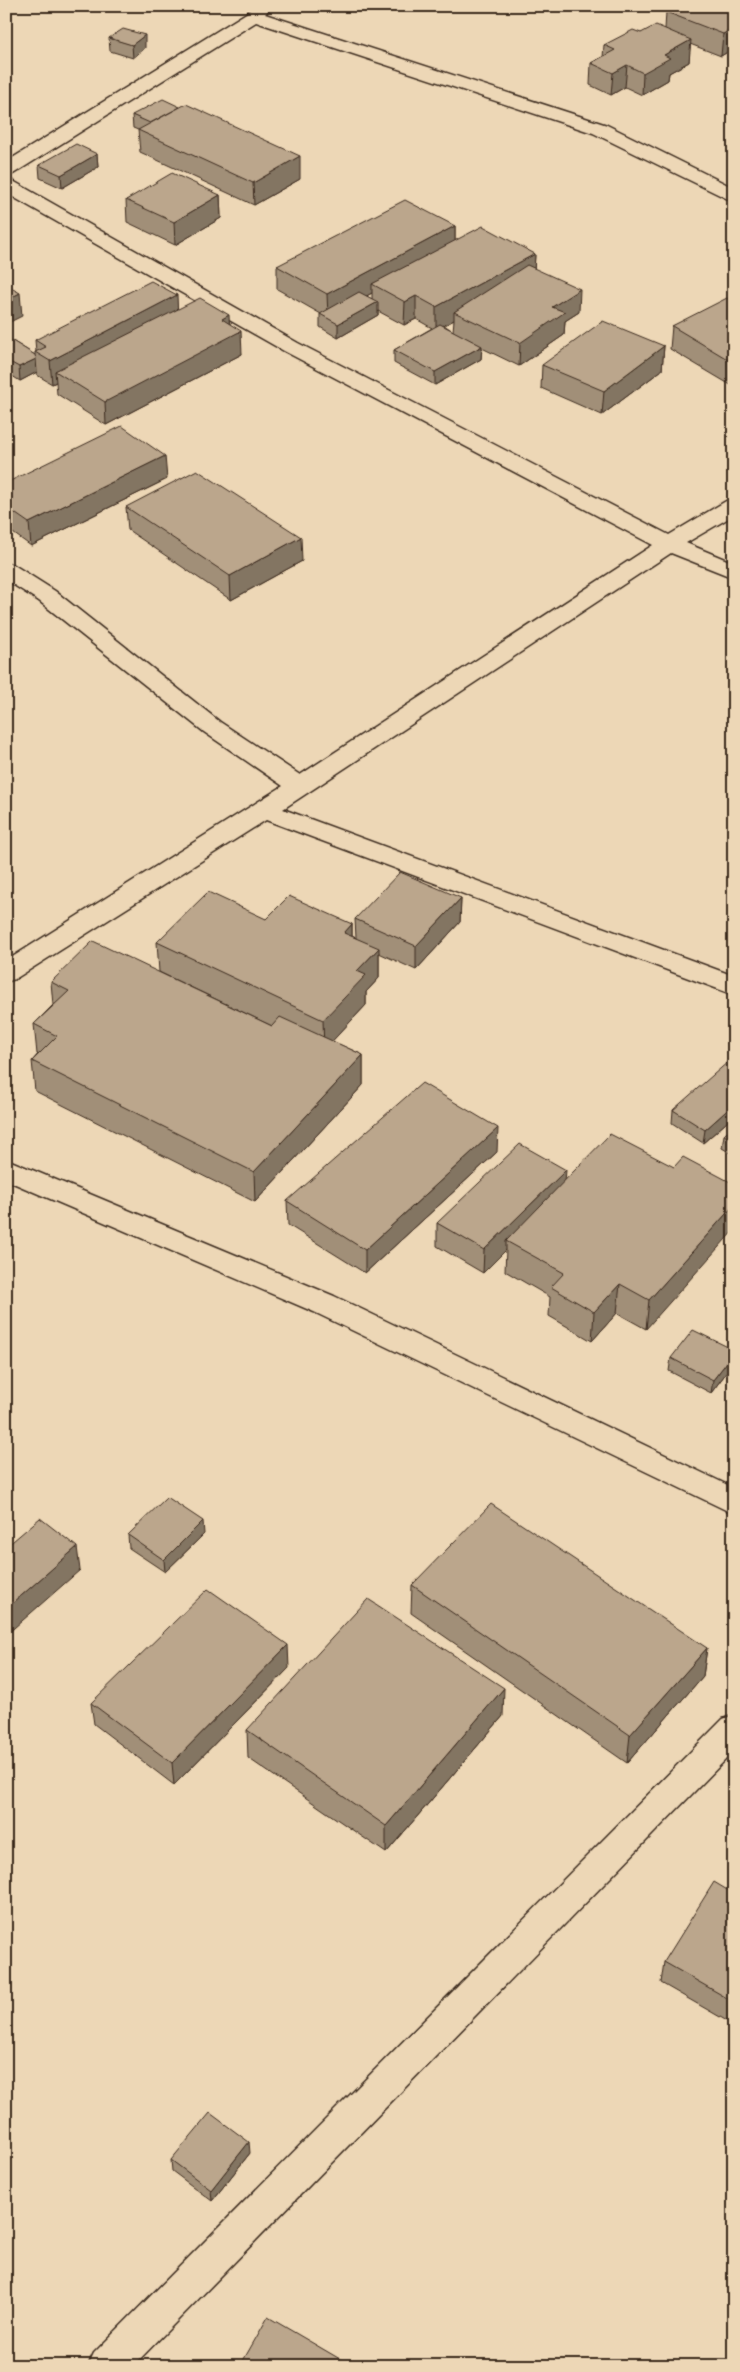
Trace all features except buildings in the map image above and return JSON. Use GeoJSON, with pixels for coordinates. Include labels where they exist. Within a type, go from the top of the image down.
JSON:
{"type":"FeatureCollection","features":[{"type":"Feature","properties":{"kind":"street"},"geometry":{"type":"LineString","coordinates":[[6,170],[77,129],[163,71],[258,11],[600,129],[734,196]]}},
{"type":"Feature","properties":{"kind":"street"},"geometry":{"type":"LineString","coordinates":[[6,185],[291,347],[669,544],[734,571]]}},
{"type":"Feature","properties":{"kind":"street"},"geometry":{"type":"LineString","coordinates":[[6,973],[263,810],[669,544],[734,506]]}},
{"type":"Feature","properties":{"kind":"street"},"geometry":{"type":"LineString","coordinates":[[6,570],[47,596],[212,727],[300,786]]}},
{"type":"Feature","properties":{"kind":"street"},"geometry":{"type":"LineString","coordinates":[[263,810],[734,986]]}},
{"type":"Feature","properties":{"kind":"street"},"geometry":{"type":"LineString","coordinates":[[6,1169],[324,1304],[734,1502]]}},
{"type":"Feature","properties":{"kind":"street"},"geometry":{"type":"LineString","coordinates":[[108,2366],[734,1729]]}}]}
